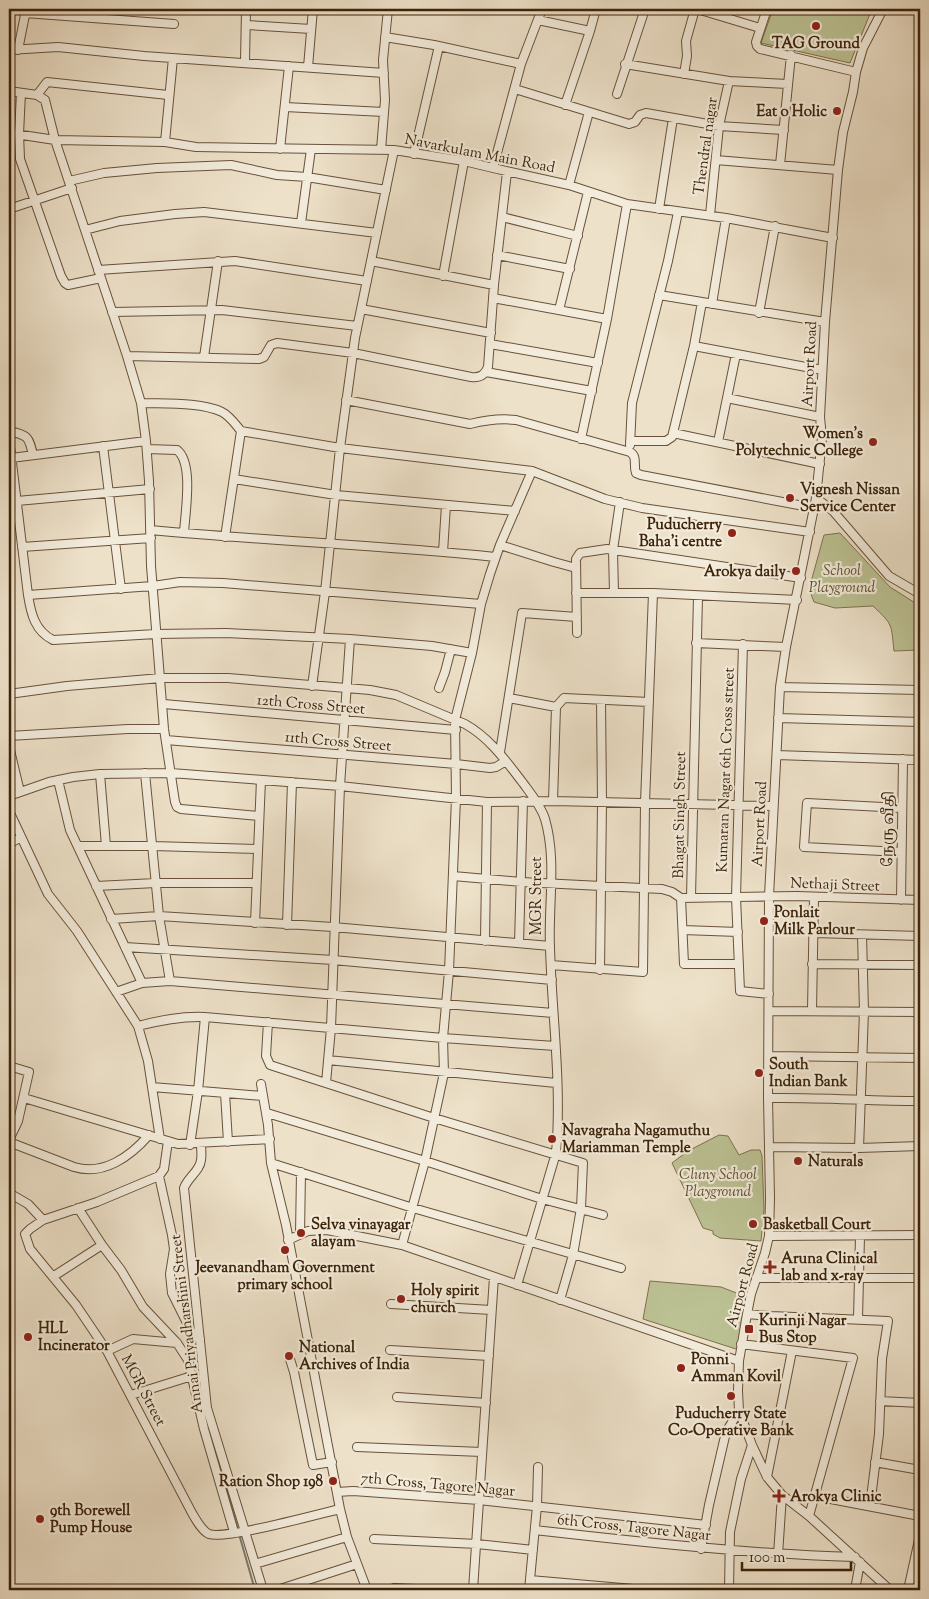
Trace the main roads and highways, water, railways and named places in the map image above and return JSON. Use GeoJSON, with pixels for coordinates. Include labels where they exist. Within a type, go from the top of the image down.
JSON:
{"type":"FeatureCollection","features":[{"type":"Feature","properties":{"kind":"waterway"},"geometry":{"type":"LineString","coordinates":[[189,1338],[201,1400]]}},
{"type":"Feature","properties":{"kind":"waterway"},"geometry":{"type":"LineString","coordinates":[[203,1407],[238,1530]]}},
{"type":"Feature","properties":{"kind":"waterway"},"geometry":{"type":"LineString","coordinates":[[239,1534],[255,1590]]}},
{"type":"Feature","properties":{"kind":"place","name":"TAG Ground"},"geometry":{"type":"Point","coordinates":[816,26]}},
{"type":"Feature","properties":{"kind":"place","name":"Eat o Holic"},"geometry":{"type":"Point","coordinates":[837,111]}},
{"type":"Feature","properties":{"kind":"place","name":"Women's Polytechnic College"},"geometry":{"type":"Point","coordinates":[873,442]}},
{"type":"Feature","properties":{"kind":"place","name":"Vignesh Nissan Service Center"},"geometry":{"type":"Point","coordinates":[790,498]}},
{"type":"Feature","properties":{"kind":"place","name":"Puducherry Baha'i centre"},"geometry":{"type":"Point","coordinates":[732,533]}},
{"type":"Feature","properties":{"kind":"place","name":"Arokya daily"},"geometry":{"type":"Point","coordinates":[796,571]}},
{"type":"Feature","properties":{"kind":"place","name":"Ponlait Milk Parlour"},"geometry":{"type":"Point","coordinates":[764,921]}},
{"type":"Feature","properties":{"kind":"place","name":"South Indian Bank"},"geometry":{"type":"Point","coordinates":[759,1073]}},
{"type":"Feature","properties":{"kind":"place","name":"Navagraha Nagamuthu Mariamman Temple"},"geometry":{"type":"Point","coordinates":[552,1139]}},
{"type":"Feature","properties":{"kind":"place","name":"Naturals"},"geometry":{"type":"Point","coordinates":[798,1161]}},
{"type":"Feature","properties":{"kind":"place","name":"Basketball Court"},"geometry":{"type":"Point","coordinates":[753,1224]}},
{"type":"Feature","properties":{"kind":"place","name":"Selva vinayagar alayam"},"geometry":{"type":"Point","coordinates":[301,1233]}},
{"type":"Feature","properties":{"kind":"place","name":"Jeevanandham Government primary school"},"geometry":{"type":"Point","coordinates":[285,1250]}},
{"type":"Feature","properties":{"kind":"place","name":"Aruna Clinical lab and x-ray"},"geometry":{"type":"Point","coordinates":[770,1267]}},
{"type":"Feature","properties":{"kind":"place","name":"Holy spirit church"},"geometry":{"type":"Point","coordinates":[401,1299]}},
{"type":"Feature","properties":{"kind":"place","name":"Kurinji Nagar Bus Stop"},"geometry":{"type":"Point","coordinates":[749,1329]}},
{"type":"Feature","properties":{"kind":"place","name":"HLL Incinerator"},"geometry":{"type":"Point","coordinates":[28,1337]}},
{"type":"Feature","properties":{"kind":"place","name":"National Archives of India"},"geometry":{"type":"Point","coordinates":[289,1356]}},
{"type":"Feature","properties":{"kind":"place","name":"Ponni Amman Kovil"},"geometry":{"type":"Point","coordinates":[681,1368]}},
{"type":"Feature","properties":{"kind":"place","name":"Puducherry State Co-Operative Bank"},"geometry":{"type":"Point","coordinates":[731,1396]}},
{"type":"Feature","properties":{"kind":"place","name":"Ration Shop 198"},"geometry":{"type":"Point","coordinates":[333,1481]}},
{"type":"Feature","properties":{"kind":"place","name":"Arokya Clinic"},"geometry":{"type":"Point","coordinates":[779,1496]}},
{"type":"Feature","properties":{"kind":"place","name":"9th Borewell Pump House"},"geometry":{"type":"Point","coordinates":[40,1519]}},
{"type":"Feature","properties":{"kind":"park label","name":"School Playground"},"geometry":{"type":"Point","coordinates":[842,578]}},
{"type":"Feature","properties":{"kind":"park label","name":"Cluny School Playground"},"geometry":{"type":"Point","coordinates":[718,1182]}}]}
